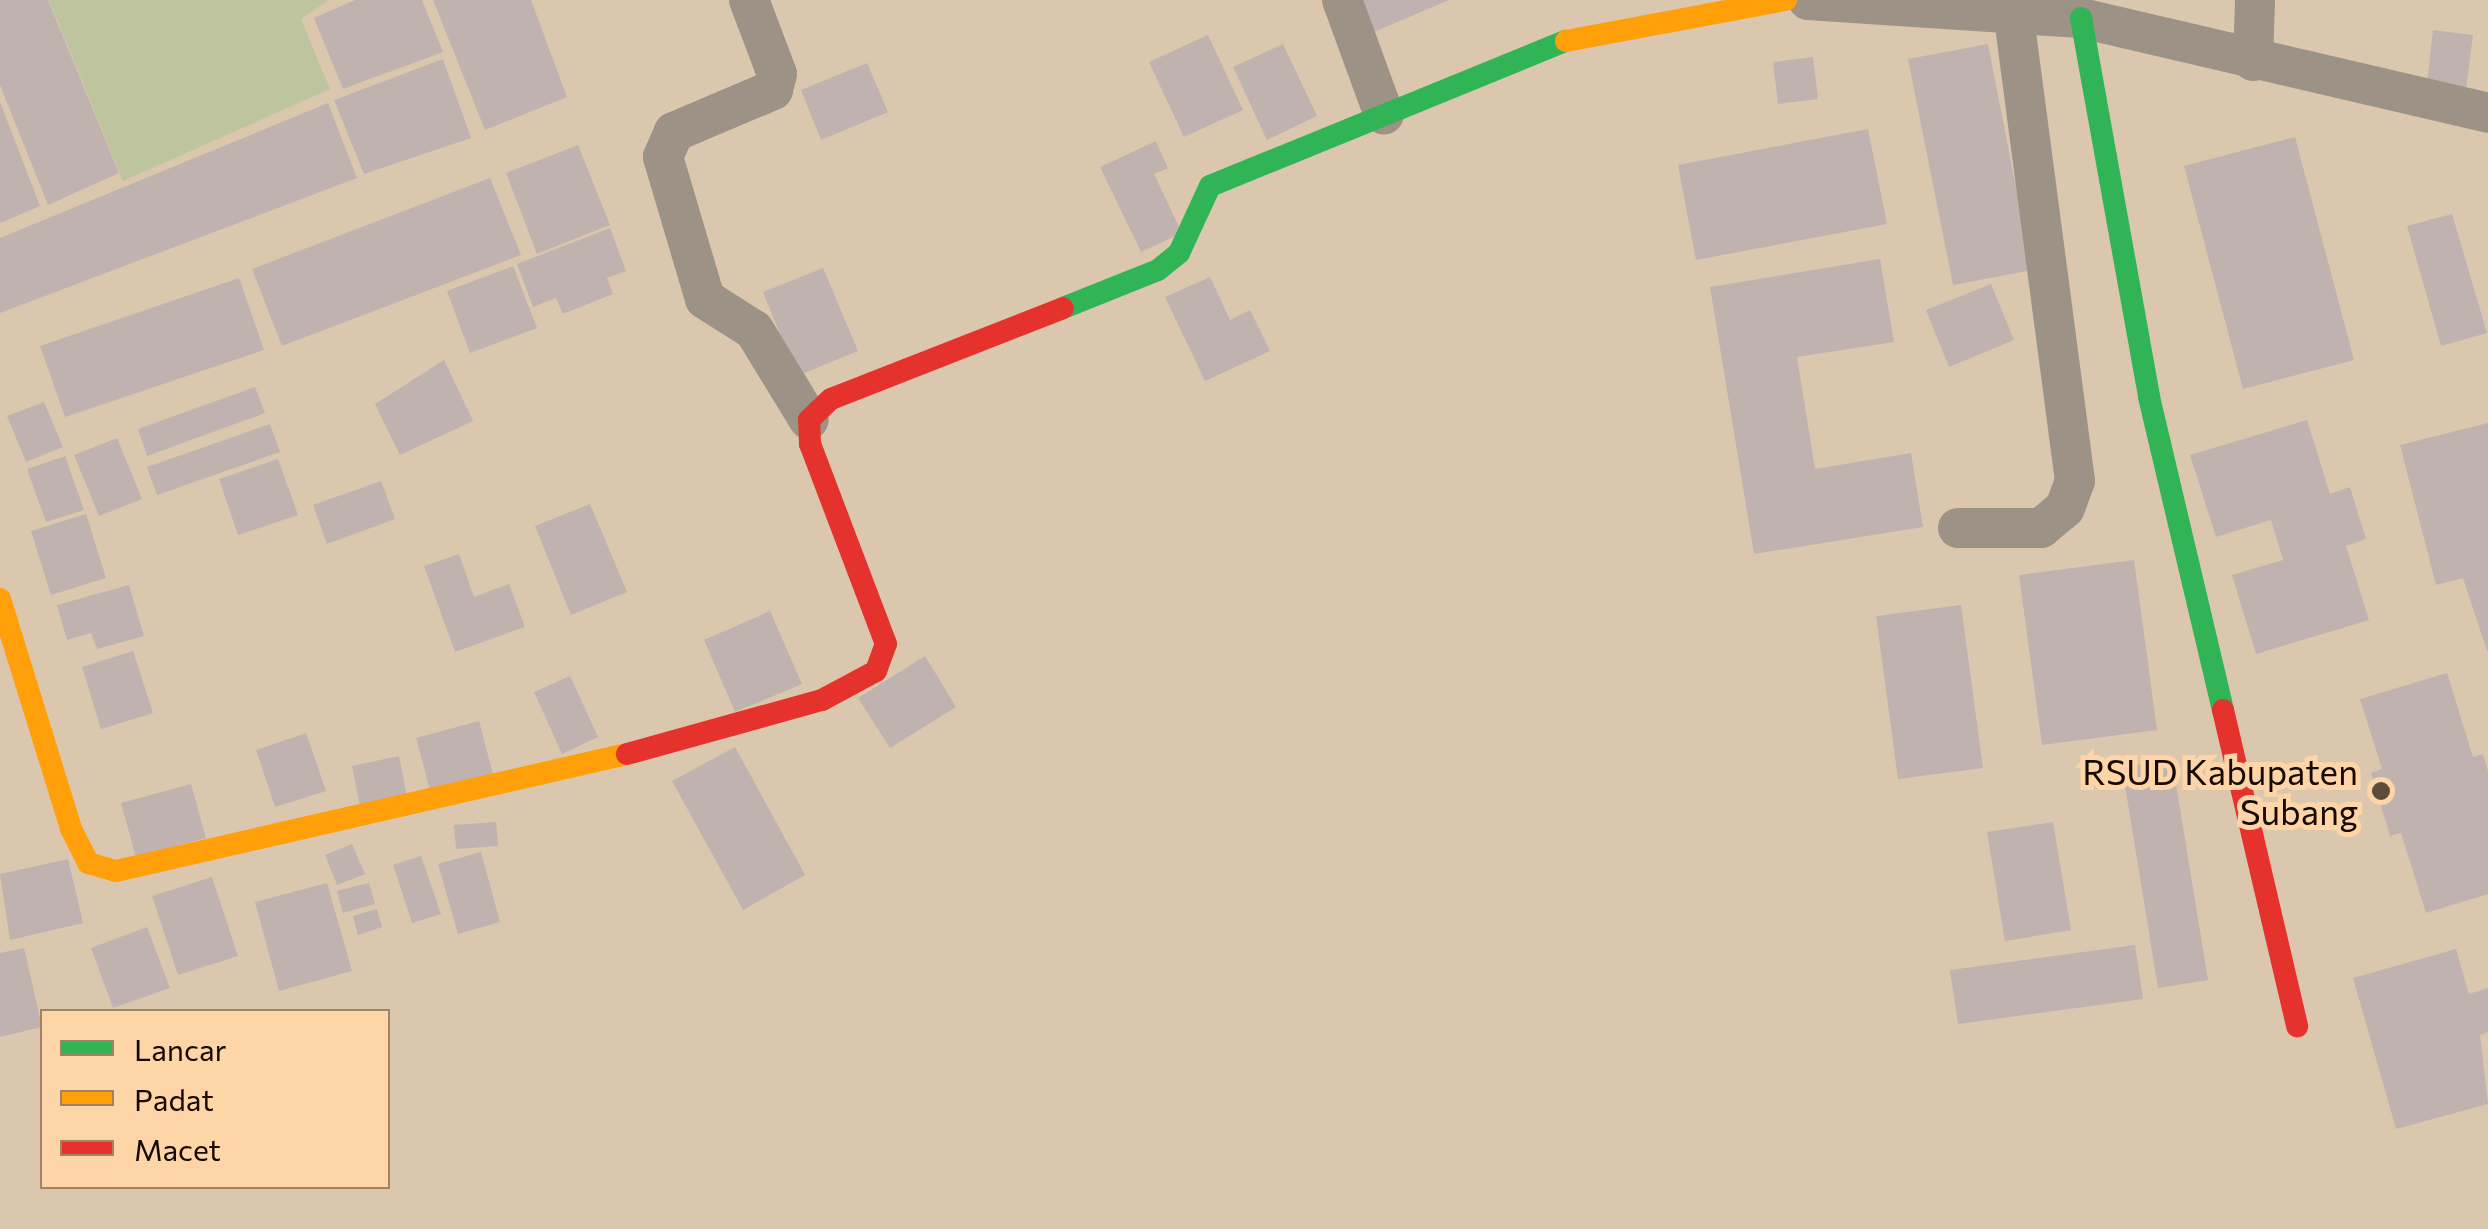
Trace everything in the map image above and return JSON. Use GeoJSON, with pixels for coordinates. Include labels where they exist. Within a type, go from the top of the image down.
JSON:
{"type":"FeatureCollection","features":[{"type":"Feature","properties":{"kind":"street"},"geometry":{"type":"LineString","coordinates":[[0,599],[32,716],[88,863],[116,871],[503,788],[822,700],[876,670],[886,644],[810,444],[809,420],[754,330],[705,299],[664,157],[674,132],[772,90],[776,74],[749,0]]}},
{"type":"Feature","properties":{"kind":"street"},"geometry":{"type":"LineString","coordinates":[[1342,0],[1384,116]]}},
{"type":"Feature","properties":{"kind":"street"},"geometry":{"type":"LineString","coordinates":[[809,420],[831,399],[1158,270],[1178,253],[1210,186],[1574,38],[1786,0]]}},
{"type":"Feature","properties":{"kind":"street"},"geometry":{"type":"LineString","coordinates":[[1808,0],[2081,18],[2253,61],[2488,112]]}},
{"type":"Feature","properties":{"kind":"street"},"geometry":{"type":"LineString","coordinates":[[2253,61],[2255,0]]}},
{"type":"Feature","properties":{"kind":"street"},"geometry":{"type":"LineString","coordinates":[[1958,528],[2041,528],[2065,508],[2075,481],[2013,13]]}},
{"type":"Feature","properties":{"kind":"street"},"geometry":{"type":"LineString","coordinates":[[2081,18],[2150,397],[2298,1026]]}},
{"type":"Feature","properties":{"kind":"green space"},"geometry":{"type":"Polygon","coordinates":[[[49,0],[329,0],[301,19],[330,89],[123,181],[49,0]]]}},
{"type":"Feature","properties":{"kind":"building"},"geometry":{"type":"Polygon","coordinates":[[[0,0],[48,0],[119,173],[48,205],[0,85],[0,0]]]}},
{"type":"Feature","properties":{"kind":"building"},"geometry":{"type":"Polygon","coordinates":[[[355,0],[422,0],[443,52],[343,89],[314,18],[355,0]]]}},
{"type":"Feature","properties":{"kind":"building"},"geometry":{"type":"Polygon","coordinates":[[[433,0],[531,0],[567,97],[485,130],[433,0]]]}},
{"type":"Feature","properties":{"kind":"building"},"geometry":{"type":"Polygon","coordinates":[[[1352,0],[1449,0],[1367,35],[1352,0]]]}},
{"type":"Feature","properties":{"kind":"building"},"geometry":{"type":"Polygon","coordinates":[[[2433,30],[2473,35],[2466,89],[2427,84],[2433,30]]]}},
{"type":"Feature","properties":{"kind":"building"},"geometry":{"type":"Polygon","coordinates":[[[1208,35],[1243,110],[1184,137],[1149,62],[1208,35]]]}},
{"type":"Feature","properties":{"kind":"building"},"geometry":{"type":"Polygon","coordinates":[[[1283,44],[1317,116],[1267,140],[1233,67],[1283,44]]]}},
{"type":"Feature","properties":{"kind":"building"},"geometry":{"type":"Polygon","coordinates":[[[1988,44],[2032,270],[1953,285],[1908,59],[1988,44]]]}},
{"type":"Feature","properties":{"kind":"building"},"geometry":{"type":"Polygon","coordinates":[[[1813,57],[1818,99],[1778,104],[1773,62],[1813,57]]]}},
{"type":"Feature","properties":{"kind":"building"},"geometry":{"type":"Polygon","coordinates":[[[443,59],[471,138],[364,174],[334,100],[443,59]]]}},
{"type":"Feature","properties":{"kind":"building"},"geometry":{"type":"Polygon","coordinates":[[[867,63],[888,112],[821,140],[801,90],[867,63]]]}},
{"type":"Feature","properties":{"kind":"building"},"geometry":{"type":"Polygon","coordinates":[[[0,102],[40,206],[0,223],[0,102]]]}},
{"type":"Feature","properties":{"kind":"building"},"geometry":{"type":"Polygon","coordinates":[[[328,103],[357,178],[0,313],[0,238],[328,103]]]}},
{"type":"Feature","properties":{"kind":"building"},"geometry":{"type":"Polygon","coordinates":[[[1868,129],[1887,224],[1696,260],[1678,165],[1868,129]]]}},
{"type":"Feature","properties":{"kind":"building"},"geometry":{"type":"Polygon","coordinates":[[[2295,137],[2354,360],[2243,389],[2184,166],[2295,137]]]}},
{"type":"Feature","properties":{"kind":"building"},"geometry":{"type":"Polygon","coordinates":[[[1156,141],[1168,168],[1154,174],[1182,233],[1141,252],[1100,167],[1156,141]]]}},
{"type":"Feature","properties":{"kind":"building"},"geometry":{"type":"Polygon","coordinates":[[[578,145],[610,225],[537,254],[506,173],[578,145]]]}},
{"type":"Feature","properties":{"kind":"building"},"geometry":{"type":"Polygon","coordinates":[[[490,178],[521,255],[282,346],[252,269],[490,178]]]}},
{"type":"Feature","properties":{"kind":"building"},"geometry":{"type":"Polygon","coordinates":[[[2452,214],[2487,333],[2441,346],[2407,226],[2452,214]]]}},
{"type":"Feature","properties":{"kind":"building"},"geometry":{"type":"Polygon","coordinates":[[[610,228],[626,271],[607,278],[613,294],[563,314],[556,298],[533,307],[517,264],[610,228]]]}},
{"type":"Feature","properties":{"kind":"building"},"geometry":{"type":"Polygon","coordinates":[[[1880,259],[1894,342],[1797,357],[1815,469],[1911,453],[1923,527],[1754,554],[1710,287],[1880,259]]]}},
{"type":"Feature","properties":{"kind":"building"},"geometry":{"type":"Polygon","coordinates":[[[513,266],[537,328],[470,353],[447,291],[513,266]]]}},
{"type":"Feature","properties":{"kind":"building"},"geometry":{"type":"Polygon","coordinates":[[[823,268],[858,351],[797,376],[763,292],[823,268]]]}},
{"type":"Feature","properties":{"kind":"building"},"geometry":{"type":"Polygon","coordinates":[[[1210,277],[1230,320],[1250,310],[1270,351],[1205,381],[1165,297],[1210,277]]]}},
{"type":"Feature","properties":{"kind":"building"},"geometry":{"type":"Polygon","coordinates":[[[239,278],[264,350],[65,417],[40,346],[239,278]]]}},
{"type":"Feature","properties":{"kind":"building"},"geometry":{"type":"Polygon","coordinates":[[[1991,284],[2014,340],[1949,367],[1926,310],[1991,284]]]}},
{"type":"Feature","properties":{"kind":"building"},"geometry":{"type":"Polygon","coordinates":[[[444,360],[473,421],[400,455],[375,404],[444,360]]]}},
{"type":"Feature","properties":{"kind":"building"},"geometry":{"type":"Polygon","coordinates":[[[255,387],[265,413],[147,456],[138,429],[255,387]]]}},
{"type":"Feature","properties":{"kind":"building"},"geometry":{"type":"Polygon","coordinates":[[[44,402],[63,447],[26,462],[7,416],[44,402]]]}},
{"type":"Feature","properties":{"kind":"building"},"geometry":{"type":"Polygon","coordinates":[[[2307,420],[2330,494],[2350,487],[2366,539],[2346,546],[2369,620],[2256,654],[2232,575],[2283,560],[2271,520],[2216,537],[2190,455],[2307,420]]]}},
{"type":"Feature","properties":{"kind":"building"},"geometry":{"type":"Polygon","coordinates":[[[2488,423],[2487,651],[2463,578],[2436,585],[2400,445],[2488,423]]]}},
{"type":"Feature","properties":{"kind":"building"},"geometry":{"type":"Polygon","coordinates":[[[270,424],[280,452],[157,495],[147,467],[270,424]]]}},
{"type":"Feature","properties":{"kind":"building"},"geometry":{"type":"Polygon","coordinates":[[[117,438],[142,499],[99,516],[74,455],[117,438]]]}},
{"type":"Feature","properties":{"kind":"building"},"geometry":{"type":"Polygon","coordinates":[[[65,456],[84,510],[46,522],[27,469],[65,456]]]}},
{"type":"Feature","properties":{"kind":"building"},"geometry":{"type":"Polygon","coordinates":[[[278,459],[298,515],[238,535],[219,479],[278,459]]]}},
{"type":"Feature","properties":{"kind":"building"},"geometry":{"type":"Polygon","coordinates":[[[381,481],[395,519],[327,544],[313,505],[381,481]]]}},
{"type":"Feature","properties":{"kind":"building"},"geometry":{"type":"Polygon","coordinates":[[[590,504],[627,592],[571,615],[535,526],[590,504]]]}},
{"type":"Feature","properties":{"kind":"building"},"geometry":{"type":"Polygon","coordinates":[[[86,514],[106,578],[51,595],[31,531],[86,514]]]}},
{"type":"Feature","properties":{"kind":"building"},"geometry":{"type":"Polygon","coordinates":[[[459,554],[474,597],[509,584],[525,627],[455,652],[424,566],[459,554]]]}},
{"type":"Feature","properties":{"kind":"building"},"geometry":{"type":"Polygon","coordinates":[[[2134,560],[2157,730],[2042,745],[2019,575],[2134,560]]]}},
{"type":"Feature","properties":{"kind":"building"},"geometry":{"type":"Polygon","coordinates":[[[129,585],[144,636],[97,649],[91,633],[67,640],[57,605],[129,585]]]}},
{"type":"Feature","properties":{"kind":"building"},"geometry":{"type":"Polygon","coordinates":[[[1961,605],[1983,768],[1898,779],[1876,616],[1961,605]]]}},
{"type":"Feature","properties":{"kind":"building"},"geometry":{"type":"Polygon","coordinates":[[[770,611],[802,684],[735,712],[704,640],[770,611]]]}},
{"type":"Feature","properties":{"kind":"building"},"geometry":{"type":"Polygon","coordinates":[[[133,651],[153,713],[101,729],[82,667],[133,651]]]}},
{"type":"Feature","properties":{"kind":"building"},"geometry":{"type":"Polygon","coordinates":[[[925,656],[956,707],[890,748],[858,698],[925,656]]]}},
{"type":"Feature","properties":{"kind":"building"},"geometry":{"type":"Polygon","coordinates":[[[2447,673],[2473,757],[2483,754],[2488,771],[2488,894],[2426,913],[2401,833],[2390,836],[2371,773],[2382,769],[2360,699],[2447,673]]]}},
{"type":"Feature","properties":{"kind":"building"},"geometry":{"type":"Polygon","coordinates":[[[570,676],[598,737],[562,754],[534,692],[570,676]]]}},
{"type":"Feature","properties":{"kind":"building"},"geometry":{"type":"Polygon","coordinates":[[[479,721],[493,774],[430,790],[416,738],[479,721]]]}},
{"type":"Feature","properties":{"kind":"building"},"geometry":{"type":"Polygon","coordinates":[[[306,733],[326,791],[275,807],[256,750],[306,733]]]}},
{"type":"Feature","properties":{"kind":"building"},"geometry":{"type":"Polygon","coordinates":[[[735,747],[805,875],[743,910],[672,781],[735,747]]]}},
{"type":"Feature","properties":{"kind":"building"},"geometry":{"type":"Polygon","coordinates":[[[399,756],[407,797],[360,806],[352,766],[399,756]]]}},
{"type":"Feature","properties":{"kind":"building"},"geometry":{"type":"Polygon","coordinates":[[[2172,760],[2208,980],[2158,988],[2122,767],[2172,760]]]}},
{"type":"Feature","properties":{"kind":"building"},"geometry":{"type":"Polygon","coordinates":[[[191,784],[206,838],[136,857],[121,803],[191,784]]]}},
{"type":"Feature","properties":{"kind":"building"},"geometry":{"type":"Polygon","coordinates":[[[496,822],[498,846],[456,849],[454,825],[496,822]]]}},
{"type":"Feature","properties":{"kind":"building"},"geometry":{"type":"Polygon","coordinates":[[[2053,822],[2071,930],[2005,941],[1987,832],[2053,822]]]}},
{"type":"Feature","properties":{"kind":"building"},"geometry":{"type":"Polygon","coordinates":[[[352,844],[365,874],[337,885],[325,855],[352,844]]]}},
{"type":"Feature","properties":{"kind":"building"},"geometry":{"type":"Polygon","coordinates":[[[481,852],[500,922],[458,934],[438,864],[481,852]]]}},
{"type":"Feature","properties":{"kind":"building"},"geometry":{"type":"Polygon","coordinates":[[[421,856],[441,914],[412,923],[393,865],[421,856]]]}},
{"type":"Feature","properties":{"kind":"building"},"geometry":{"type":"Polygon","coordinates":[[[68,859],[83,923],[10,940],[0,874],[68,859]]]}},
{"type":"Feature","properties":{"kind":"building"},"geometry":{"type":"Polygon","coordinates":[[[212,877],[238,956],[178,975],[152,896],[212,877]]]}},
{"type":"Feature","properties":{"kind":"building"},"geometry":{"type":"Polygon","coordinates":[[[327,883],[352,971],[279,991],[255,902],[327,883]]]}},
{"type":"Feature","properties":{"kind":"building"},"geometry":{"type":"Polygon","coordinates":[[[369,883],[375,904],[343,913],[337,891],[369,883]]]}},
{"type":"Feature","properties":{"kind":"building"},"geometry":{"type":"Polygon","coordinates":[[[377,909],[382,927],[358,935],[353,916],[377,909]]]}},
{"type":"Feature","properties":{"kind":"building"},"geometry":{"type":"Polygon","coordinates":[[[147,927],[170,988],[113,1008],[91,948],[147,927]]]}},
{"type":"Feature","properties":{"kind":"building"},"geometry":{"type":"Polygon","coordinates":[[[2135,945],[2143,999],[1958,1024],[1950,970],[2135,945]]]}},
{"type":"Feature","properties":{"kind":"building"},"geometry":{"type":"Polygon","coordinates":[[[24,948],[40,1027],[0,1037],[0,953],[24,948]]]}},
{"type":"Feature","properties":{"kind":"building"},"geometry":{"type":"Polygon","coordinates":[[[2456,949],[2469,994],[2488,988],[2488,1032],[2480,1035],[2488,1104],[2396,1129],[2353,978],[2456,949]]]}},
{"type":"Feature","properties":{"kind":"traffic: fast"},"geometry":{"type":"LineString","coordinates":[[2081,18],[2149,397],[2223,710]]}},
{"type":"Feature","properties":{"kind":"traffic: fast"},"geometry":{"type":"LineString","coordinates":[[1063,308],[1158,270],[1179,253],[1210,186],[1566,41]]}},
{"type":"Feature","properties":{"kind":"traffic: slow"},"geometry":{"type":"LineString","coordinates":[[1566,41],[1786,0]]}},
{"type":"Feature","properties":{"kind":"traffic: slow"},"geometry":{"type":"LineString","coordinates":[[0,599],[71,829],[88,863],[116,871],[627,754]]}},
{"type":"Feature","properties":{"kind":"traffic: jam"},"geometry":{"type":"LineString","coordinates":[[627,754],[822,700],[876,671],[886,644],[810,444],[809,420],[831,399],[1063,308]]}},
{"type":"Feature","properties":{"kind":"traffic: jam"},"geometry":{"type":"LineString","coordinates":[[2223,710],[2297,1026]]}},
{"type":"Feature","properties":{"kind":"place","name":"RSUD Kabupaten Subang"},"geometry":{"type":"Point","coordinates":[2381,791]}}]}
